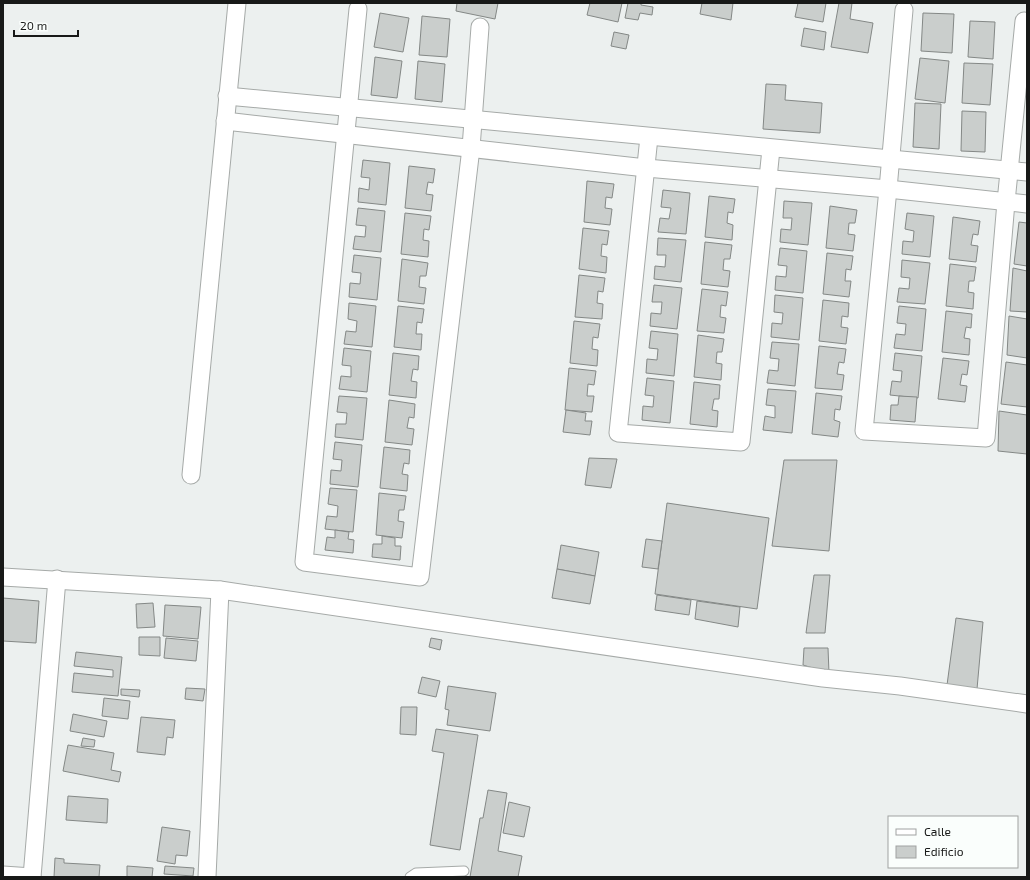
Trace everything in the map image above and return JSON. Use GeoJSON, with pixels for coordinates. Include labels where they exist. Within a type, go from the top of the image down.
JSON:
{"type":"FeatureCollection","features":[{"type":"Feature","properties":{"kind":"street"},"geometry":{"type":"LineString","coordinates":[[191,475],[236,3]]}},
{"type":"Feature","properties":{"kind":"street"},"geometry":{"type":"LineString","coordinates":[[358,9],[304,562],[420,577],[471,148],[480,27]]}},
{"type":"Feature","properties":{"kind":"street"},"geometry":{"type":"LineString","coordinates":[[904,10],[891,160],[864,431],[986,438],[1006,202],[1024,21]]}},
{"type":"Feature","properties":{"kind":"street"},"geometry":{"type":"LineString","coordinates":[[227,96],[771,149],[1027,172]]}},
{"type":"Feature","properties":{"kind":"street"},"geometry":{"type":"LineString","coordinates":[[225,121],[646,168],[888,189],[1027,204]]}},
{"type":"Feature","properties":{"kind":"street"},"geometry":{"type":"LineString","coordinates":[[649,137],[618,433],[741,442],[771,149]]}},
{"type":"Feature","properties":{"kind":"street"},"geometry":{"type":"LineString","coordinates":[[3,577],[220,590],[822,678],[900,686],[1027,704]]}},
{"type":"Feature","properties":{"kind":"street"},"geometry":{"type":"LineString","coordinates":[[3,875],[32,877],[57,580]]}},
{"type":"Feature","properties":{"kind":"street"},"geometry":{"type":"LineString","coordinates":[[207,877],[220,590]]}},
{"type":"Feature","properties":{"kind":"lane"},"geometry":{"type":"LineString","coordinates":[[410,877],[416,873],[464,871]]}},
{"type":"Feature","properties":{"kind":"building"},"geometry":{"type":"Polygon","coordinates":[[[457,3],[498,3],[495,19],[456,11],[457,3]]]}},
{"type":"Feature","properties":{"kind":"building"},"geometry":{"type":"Polygon","coordinates":[[[590,3],[622,3],[618,22],[587,15],[590,3]]]}},
{"type":"Feature","properties":{"kind":"building"},"geometry":{"type":"Polygon","coordinates":[[[628,3],[641,3],[641,5],[653,7],[652,15],[640,13],[638,20],[625,18],[628,3]]]}},
{"type":"Feature","properties":{"kind":"building"},"geometry":{"type":"Polygon","coordinates":[[[702,3],[733,3],[731,20],[700,14],[702,3]]]}},
{"type":"Feature","properties":{"kind":"building"},"geometry":{"type":"Polygon","coordinates":[[[798,3],[826,3],[823,22],[795,17],[798,3]]]}},
{"type":"Feature","properties":{"kind":"building"},"geometry":{"type":"Polygon","coordinates":[[[839,3],[852,3],[850,19],[873,23],[868,53],[831,47],[839,3]]]}},
{"type":"Feature","properties":{"kind":"building"},"geometry":{"type":"Polygon","coordinates":[[[380,13],[409,18],[403,52],[374,47],[380,13]]]}},
{"type":"Feature","properties":{"kind":"building"},"geometry":{"type":"Polygon","coordinates":[[[923,13],[954,14],[952,53],[921,51],[923,13]]]}},
{"type":"Feature","properties":{"kind":"building"},"geometry":{"type":"Polygon","coordinates":[[[422,16],[450,19],[447,57],[419,55],[422,16]]]}},
{"type":"Feature","properties":{"kind":"building"},"geometry":{"type":"Polygon","coordinates":[[[970,21],[995,22],[993,59],[968,57],[970,21]]]}},
{"type":"Feature","properties":{"kind":"building"},"geometry":{"type":"Polygon","coordinates":[[[804,28],[826,32],[824,50],[801,46],[804,28]]]}},
{"type":"Feature","properties":{"kind":"building"},"geometry":{"type":"Polygon","coordinates":[[[614,32],[629,35],[626,49],[611,46],[614,32]]]}},
{"type":"Feature","properties":{"kind":"building"},"geometry":{"type":"Polygon","coordinates":[[[375,57],[402,61],[397,98],[371,95],[375,57]]]}},
{"type":"Feature","properties":{"kind":"building"},"geometry":{"type":"Polygon","coordinates":[[[920,58],[949,61],[945,103],[915,99],[920,58]]]}},
{"type":"Feature","properties":{"kind":"building"},"geometry":{"type":"Polygon","coordinates":[[[418,61],[445,64],[442,102],[415,99],[418,61]]]}},
{"type":"Feature","properties":{"kind":"building"},"geometry":{"type":"Polygon","coordinates":[[[964,63],[993,64],[990,105],[962,103],[964,63]]]}},
{"type":"Feature","properties":{"kind":"building"},"geometry":{"type":"Polygon","coordinates":[[[766,84],[786,85],[785,100],[822,103],[820,133],[763,129],[766,84]]]}},
{"type":"Feature","properties":{"kind":"building"},"geometry":{"type":"Polygon","coordinates":[[[915,103],[941,104],[939,149],[913,147],[915,103]]]}},
{"type":"Feature","properties":{"kind":"building"},"geometry":{"type":"Polygon","coordinates":[[[962,111],[986,112],[985,152],[961,151],[962,111]]]}},
{"type":"Feature","properties":{"kind":"building"},"geometry":{"type":"Polygon","coordinates":[[[363,160],[390,163],[386,205],[358,202],[359,188],[369,190],[370,178],[361,177],[363,160]]]}},
{"type":"Feature","properties":{"kind":"building"},"geometry":{"type":"Polygon","coordinates":[[[409,166],[435,169],[433,183],[428,182],[426,194],[433,195],[431,211],[405,208],[409,166]]]}},
{"type":"Feature","properties":{"kind":"building"},"geometry":{"type":"Polygon","coordinates":[[[587,181],[614,184],[612,198],[606,197],[605,208],[612,209],[610,225],[584,222],[587,181]]]}},
{"type":"Feature","properties":{"kind":"building"},"geometry":{"type":"Polygon","coordinates":[[[663,190],[690,193],[686,234],[658,232],[660,218],[669,219],[671,208],[661,207],[663,190]]]}},
{"type":"Feature","properties":{"kind":"building"},"geometry":{"type":"Polygon","coordinates":[[[709,196],[735,199],[733,213],[728,212],[727,223],[733,225],[732,240],[705,237],[709,196]]]}},
{"type":"Feature","properties":{"kind":"building"},"geometry":{"type":"Polygon","coordinates":[[[784,201],[812,203],[808,245],[780,242],[781,229],[791,230],[792,218],[783,218],[784,201]]]}},
{"type":"Feature","properties":{"kind":"building"},"geometry":{"type":"Polygon","coordinates":[[[830,206],[857,210],[855,223],[849,223],[848,234],[855,235],[853,251],[826,248],[830,206]]]}},
{"type":"Feature","properties":{"kind":"building"},"geometry":{"type":"Polygon","coordinates":[[[358,208],[385,211],[381,252],[353,249],[355,236],[365,237],[366,226],[356,225],[358,208]]]}},
{"type":"Feature","properties":{"kind":"building"},"geometry":{"type":"Polygon","coordinates":[[[405,213],[431,216],[429,230],[424,229],[423,240],[429,241],[428,257],[401,254],[405,213]]]}},
{"type":"Feature","properties":{"kind":"building"},"geometry":{"type":"Polygon","coordinates":[[[907,213],[934,216],[930,257],[902,254],[903,241],[913,242],[914,231],[905,229],[907,213]]]}},
{"type":"Feature","properties":{"kind":"building"},"geometry":{"type":"Polygon","coordinates":[[[953,217],[980,221],[978,235],[973,234],[971,245],[978,246],[976,262],[949,259],[953,217]]]}},
{"type":"Feature","properties":{"kind":"building"},"geometry":{"type":"Polygon","coordinates":[[[1019,222],[1027,223],[1027,266],[1014,264],[1019,222]]]}},
{"type":"Feature","properties":{"kind":"building"},"geometry":{"type":"Polygon","coordinates":[[[583,228],[609,231],[607,245],[602,244],[601,256],[607,257],[606,273],[579,269],[583,228]]]}},
{"type":"Feature","properties":{"kind":"building"},"geometry":{"type":"Polygon","coordinates":[[[658,238],[686,240],[681,282],[654,279],[655,266],[665,267],[666,255],[657,255],[658,238]]]}},
{"type":"Feature","properties":{"kind":"building"},"geometry":{"type":"Polygon","coordinates":[[[705,242],[732,245],[730,259],[724,259],[723,270],[730,271],[728,287],[701,284],[705,242]]]}},
{"type":"Feature","properties":{"kind":"building"},"geometry":{"type":"Polygon","coordinates":[[[780,248],[807,251],[803,293],[775,290],[776,276],[786,277],[787,266],[778,265],[780,248]]]}},
{"type":"Feature","properties":{"kind":"building"},"geometry":{"type":"Polygon","coordinates":[[[827,253],[853,256],[851,270],[846,269],[845,281],[851,281],[849,297],[823,294],[827,253]]]}},
{"type":"Feature","properties":{"kind":"building"},"geometry":{"type":"Polygon","coordinates":[[[354,255],[381,258],[377,300],[349,297],[350,283],[360,284],[361,273],[352,272],[354,255]]]}},
{"type":"Feature","properties":{"kind":"building"},"geometry":{"type":"Polygon","coordinates":[[[402,259],[428,263],[426,276],[420,276],[419,287],[426,288],[424,304],[398,301],[402,259]]]}},
{"type":"Feature","properties":{"kind":"building"},"geometry":{"type":"Polygon","coordinates":[[[902,260],[930,263],[925,304],[897,302],[899,288],[909,289],[910,278],[901,277],[902,260]]]}},
{"type":"Feature","properties":{"kind":"building"},"geometry":{"type":"Polygon","coordinates":[[[950,264],[976,267],[974,281],[969,281],[968,292],[974,293],[973,309],[946,306],[950,264]]]}},
{"type":"Feature","properties":{"kind":"building"},"geometry":{"type":"Polygon","coordinates":[[[1013,268],[1027,271],[1027,312],[1010,311],[1013,268]]]}},
{"type":"Feature","properties":{"kind":"building"},"geometry":{"type":"Polygon","coordinates":[[[579,275],[605,278],[603,292],[598,291],[597,303],[603,304],[602,319],[575,317],[579,275]]]}},
{"type":"Feature","properties":{"kind":"building"},"geometry":{"type":"Polygon","coordinates":[[[654,285],[682,288],[677,329],[650,326],[651,313],[661,314],[662,302],[652,302],[654,285]]]}},
{"type":"Feature","properties":{"kind":"building"},"geometry":{"type":"Polygon","coordinates":[[[702,289],[728,292],[726,306],[721,305],[720,317],[726,318],[724,333],[697,331],[702,289]]]}},
{"type":"Feature","properties":{"kind":"building"},"geometry":{"type":"Polygon","coordinates":[[[775,295],[803,298],[799,340],[771,337],[772,323],[782,324],[783,313],[774,312],[775,295]]]}},
{"type":"Feature","properties":{"kind":"building"},"geometry":{"type":"Polygon","coordinates":[[[823,300],[849,303],[848,317],[842,316],[841,327],[848,328],[846,344],[819,341],[823,300]]]}},
{"type":"Feature","properties":{"kind":"building"},"geometry":{"type":"Polygon","coordinates":[[[349,303],[376,306],[372,347],[344,344],[346,331],[356,332],[357,321],[348,319],[349,303]]]}},
{"type":"Feature","properties":{"kind":"building"},"geometry":{"type":"Polygon","coordinates":[[[398,306],[424,309],[422,323],[417,322],[416,334],[422,334],[421,350],[394,347],[398,306]]]}},
{"type":"Feature","properties":{"kind":"building"},"geometry":{"type":"Polygon","coordinates":[[[899,306],[926,309],[922,351],[894,348],[896,334],[905,335],[906,324],[897,323],[899,306]]]}},
{"type":"Feature","properties":{"kind":"building"},"geometry":{"type":"Polygon","coordinates":[[[946,311],[972,314],[971,328],[966,327],[964,338],[970,339],[969,355],[942,352],[946,311]]]}},
{"type":"Feature","properties":{"kind":"building"},"geometry":{"type":"Polygon","coordinates":[[[1009,316],[1027,319],[1027,358],[1007,355],[1009,316]]]}},
{"type":"Feature","properties":{"kind":"building"},"geometry":{"type":"Polygon","coordinates":[[[574,321],[600,324],[598,338],[593,337],[592,349],[598,350],[597,366],[570,363],[574,321]]]}},
{"type":"Feature","properties":{"kind":"building"},"geometry":{"type":"Polygon","coordinates":[[[651,331],[678,334],[674,376],[646,373],[647,359],[657,360],[658,349],[649,348],[651,331]]]}},
{"type":"Feature","properties":{"kind":"building"},"geometry":{"type":"Polygon","coordinates":[[[698,335],[724,339],[722,352],[717,352],[716,363],[722,364],[721,380],[694,377],[698,335]]]}},
{"type":"Feature","properties":{"kind":"building"},"geometry":{"type":"Polygon","coordinates":[[[772,342],[799,344],[795,386],[767,383],[769,370],[778,371],[779,359],[770,358],[772,342]]]}},
{"type":"Feature","properties":{"kind":"building"},"geometry":{"type":"Polygon","coordinates":[[[819,346],[846,349],[844,363],[839,362],[837,374],[844,375],[842,390],[815,388],[819,346]]]}},
{"type":"Feature","properties":{"kind":"building"},"geometry":{"type":"Polygon","coordinates":[[[344,348],[371,351],[367,392],[339,389],[341,376],[351,377],[351,366],[342,365],[344,348]]]}},
{"type":"Feature","properties":{"kind":"building"},"geometry":{"type":"Polygon","coordinates":[[[393,353],[419,356],[418,370],[413,369],[411,381],[417,382],[416,398],[389,395],[393,353]]]}},
{"type":"Feature","properties":{"kind":"building"},"geometry":{"type":"Polygon","coordinates":[[[895,353],[922,356],[918,398],[890,395],[892,381],[901,382],[902,371],[893,370],[895,353]]]}},
{"type":"Feature","properties":{"kind":"building"},"geometry":{"type":"Polygon","coordinates":[[[943,358],[969,361],[967,375],[962,374],[960,385],[967,386],[965,402],[938,399],[943,358]]]}},
{"type":"Feature","properties":{"kind":"building"},"geometry":{"type":"Polygon","coordinates":[[[1006,362],[1027,365],[1027,407],[1001,404],[1006,362]]]}},
{"type":"Feature","properties":{"kind":"building"},"geometry":{"type":"Polygon","coordinates":[[[569,368],[596,371],[594,385],[588,384],[587,396],[594,396],[592,412],[565,410],[569,368]]]}},
{"type":"Feature","properties":{"kind":"building"},"geometry":{"type":"Polygon","coordinates":[[[647,378],[674,381],[670,423],[642,420],[643,406],[653,407],[654,396],[645,395],[647,378]]]}},
{"type":"Feature","properties":{"kind":"building"},"geometry":{"type":"Polygon","coordinates":[[[694,382],[720,385],[719,399],[714,399],[712,410],[718,411],[717,427],[690,424],[694,382]]]}},
{"type":"Feature","properties":{"kind":"building"},"geometry":{"type":"Polygon","coordinates":[[[768,389],[796,391],[792,433],[763,430],[765,416],[775,418],[775,406],[766,405],[768,389]]]}},
{"type":"Feature","properties":{"kind":"building"},"geometry":{"type":"Polygon","coordinates":[[[816,393],[842,396],[840,410],[835,409],[834,420],[840,422],[838,437],[812,434],[816,393]]]}},
{"type":"Feature","properties":{"kind":"building"},"geometry":{"type":"Polygon","coordinates":[[[339,396],[367,398],[363,440],[335,437],[336,424],[346,424],[347,413],[337,412],[339,396]]]}},
{"type":"Feature","properties":{"kind":"building"},"geometry":{"type":"Polygon","coordinates":[[[899,396],[917,397],[915,422],[890,420],[891,405],[898,405],[899,396]]]}},
{"type":"Feature","properties":{"kind":"building"},"geometry":{"type":"Polygon","coordinates":[[[389,400],[415,404],[414,418],[409,417],[407,428],[414,429],[412,445],[385,442],[389,400]]]}},
{"type":"Feature","properties":{"kind":"building"},"geometry":{"type":"Polygon","coordinates":[[[566,410],[586,413],[585,421],[592,421],[590,435],[563,432],[566,410]]]}},
{"type":"Feature","properties":{"kind":"building"},"geometry":{"type":"Polygon","coordinates":[[[999,411],[1027,415],[1027,454],[998,451],[999,411]]]}},
{"type":"Feature","properties":{"kind":"building"},"geometry":{"type":"Polygon","coordinates":[[[335,442],[362,445],[358,487],[330,484],[331,470],[341,471],[342,460],[333,459],[335,442]]]}},
{"type":"Feature","properties":{"kind":"building"},"geometry":{"type":"Polygon","coordinates":[[[384,447],[410,450],[409,464],[404,463],[402,474],[408,475],[407,491],[380,488],[384,447]]]}},
{"type":"Feature","properties":{"kind":"building"},"geometry":{"type":"Polygon","coordinates":[[[589,458],[617,459],[611,488],[585,485],[589,458]]]}},
{"type":"Feature","properties":{"kind":"building"},"geometry":{"type":"Polygon","coordinates":[[[784,460],[837,460],[829,551],[772,546],[784,460]]]}},
{"type":"Feature","properties":{"kind":"building"},"geometry":{"type":"Polygon","coordinates":[[[330,488],[357,490],[353,532],[325,529],[327,516],[337,517],[338,506],[328,504],[330,488]]]}},
{"type":"Feature","properties":{"kind":"building"},"geometry":{"type":"Polygon","coordinates":[[[379,493],[406,496],[404,510],[399,510],[398,521],[404,522],[402,538],[376,535],[379,493]]]}},
{"type":"Feature","properties":{"kind":"building"},"geometry":{"type":"Polygon","coordinates":[[[667,503],[769,518],[757,609],[655,594],[667,503]]]}},
{"type":"Feature","properties":{"kind":"building"},"geometry":{"type":"Polygon","coordinates":[[[335,530],[349,532],[348,539],[354,540],[353,553],[325,550],[327,537],[335,538],[335,530]]]}},
{"type":"Feature","properties":{"kind":"building"},"geometry":{"type":"Polygon","coordinates":[[[382,536],[395,538],[395,546],[401,546],[400,560],[372,557],[373,544],[382,544],[382,536]]]}},
{"type":"Feature","properties":{"kind":"building"},"geometry":{"type":"Polygon","coordinates":[[[646,539],[662,541],[658,569],[642,567],[646,539]]]}},
{"type":"Feature","properties":{"kind":"building"},"geometry":{"type":"Polygon","coordinates":[[[561,545],[599,552],[595,576],[557,569],[561,545]]]}},
{"type":"Feature","properties":{"kind":"building"},"geometry":{"type":"Polygon","coordinates":[[[557,569],[595,576],[590,604],[552,598],[557,569]]]}},
{"type":"Feature","properties":{"kind":"building"},"geometry":{"type":"Polygon","coordinates":[[[814,575],[830,575],[825,633],[806,633],[814,575]]]}},
{"type":"Feature","properties":{"kind":"building"},"geometry":{"type":"Polygon","coordinates":[[[657,595],[691,600],[689,615],[655,610],[657,595]]]}},
{"type":"Feature","properties":{"kind":"building"},"geometry":{"type":"Polygon","coordinates":[[[3,598],[39,601],[36,643],[3,641],[3,598]]]}},
{"type":"Feature","properties":{"kind":"building"},"geometry":{"type":"Polygon","coordinates":[[[697,601],[740,607],[738,627],[695,619],[697,601]]]}},
{"type":"Feature","properties":{"kind":"building"},"geometry":{"type":"Polygon","coordinates":[[[153,603],[155,627],[137,628],[136,604],[153,603]]]}},
{"type":"Feature","properties":{"kind":"building"},"geometry":{"type":"Polygon","coordinates":[[[165,605],[201,607],[198,639],[163,636],[165,605]]]}},
{"type":"Feature","properties":{"kind":"building"},"geometry":{"type":"Polygon","coordinates":[[[956,618],[983,622],[977,689],[947,685],[956,618]]]}},
{"type":"Feature","properties":{"kind":"building"},"geometry":{"type":"Polygon","coordinates":[[[139,637],[160,637],[160,656],[139,655],[139,637]]]}},
{"type":"Feature","properties":{"kind":"building"},"geometry":{"type":"Polygon","coordinates":[[[166,638],[198,641],[196,661],[164,658],[166,638]]]}},
{"type":"Feature","properties":{"kind":"building"},"geometry":{"type":"Polygon","coordinates":[[[431,638],[442,640],[440,650],[429,647],[431,638]]]}},
{"type":"Feature","properties":{"kind":"building"},"geometry":{"type":"Polygon","coordinates":[[[804,648],[828,648],[829,673],[803,665],[804,648]]]}},
{"type":"Feature","properties":{"kind":"building"},"geometry":{"type":"Polygon","coordinates":[[[76,652],[122,657],[118,696],[72,692],[74,673],[113,677],[113,670],[74,666],[76,652]]]}},
{"type":"Feature","properties":{"kind":"building"},"geometry":{"type":"Polygon","coordinates":[[[422,677],[440,681],[436,697],[418,693],[422,677]]]}},
{"type":"Feature","properties":{"kind":"building"},"geometry":{"type":"Polygon","coordinates":[[[448,686],[496,693],[490,731],[447,725],[449,710],[445,709],[448,686]]]}},
{"type":"Feature","properties":{"kind":"building"},"geometry":{"type":"Polygon","coordinates":[[[186,688],[205,689],[203,701],[185,699],[186,688]]]}},
{"type":"Feature","properties":{"kind":"building"},"geometry":{"type":"Polygon","coordinates":[[[121,689],[140,690],[139,697],[121,695],[121,689]]]}},
{"type":"Feature","properties":{"kind":"building"},"geometry":{"type":"Polygon","coordinates":[[[104,698],[130,701],[128,719],[102,716],[104,698]]]}},
{"type":"Feature","properties":{"kind":"building"},"geometry":{"type":"Polygon","coordinates":[[[401,707],[417,707],[416,735],[400,734],[401,707]]]}},
{"type":"Feature","properties":{"kind":"building"},"geometry":{"type":"Polygon","coordinates":[[[73,714],[107,721],[104,737],[70,731],[73,714]]]}},
{"type":"Feature","properties":{"kind":"building"},"geometry":{"type":"Polygon","coordinates":[[[141,717],[175,720],[173,738],[167,737],[165,755],[137,752],[141,717]]]}},
{"type":"Feature","properties":{"kind":"building"},"geometry":{"type":"Polygon","coordinates":[[[436,729],[478,735],[460,850],[430,845],[444,753],[432,751],[436,729]]]}},
{"type":"Feature","properties":{"kind":"building"},"geometry":{"type":"Polygon","coordinates":[[[83,738],[95,740],[94,747],[81,746],[83,738]]]}},
{"type":"Feature","properties":{"kind":"building"},"geometry":{"type":"Polygon","coordinates":[[[68,745],[114,753],[111,770],[121,772],[119,782],[63,771],[68,745]]]}},
{"type":"Feature","properties":{"kind":"building"},"geometry":{"type":"Polygon","coordinates":[[[488,790],[507,793],[498,851],[522,856],[518,877],[470,877],[480,818],[483,818],[488,790]]]}},
{"type":"Feature","properties":{"kind":"building"},"geometry":{"type":"Polygon","coordinates":[[[68,796],[108,799],[107,823],[66,820],[68,796]]]}},
{"type":"Feature","properties":{"kind":"building"},"geometry":{"type":"Polygon","coordinates":[[[509,802],[530,807],[524,837],[503,833],[509,802]]]}},
{"type":"Feature","properties":{"kind":"building"},"geometry":{"type":"Polygon","coordinates":[[[162,827],[190,831],[187,856],[176,855],[175,864],[157,861],[162,827]]]}},
{"type":"Feature","properties":{"kind":"building"},"geometry":{"type":"Polygon","coordinates":[[[55,858],[64,859],[64,863],[100,865],[99,877],[54,877],[55,858]]]}},
{"type":"Feature","properties":{"kind":"building"},"geometry":{"type":"Polygon","coordinates":[[[127,866],[153,868],[152,877],[127,877],[127,866]]]}},
{"type":"Feature","properties":{"kind":"building"},"geometry":{"type":"Polygon","coordinates":[[[165,866],[194,868],[193,876],[164,874],[165,866]]]}}]}
